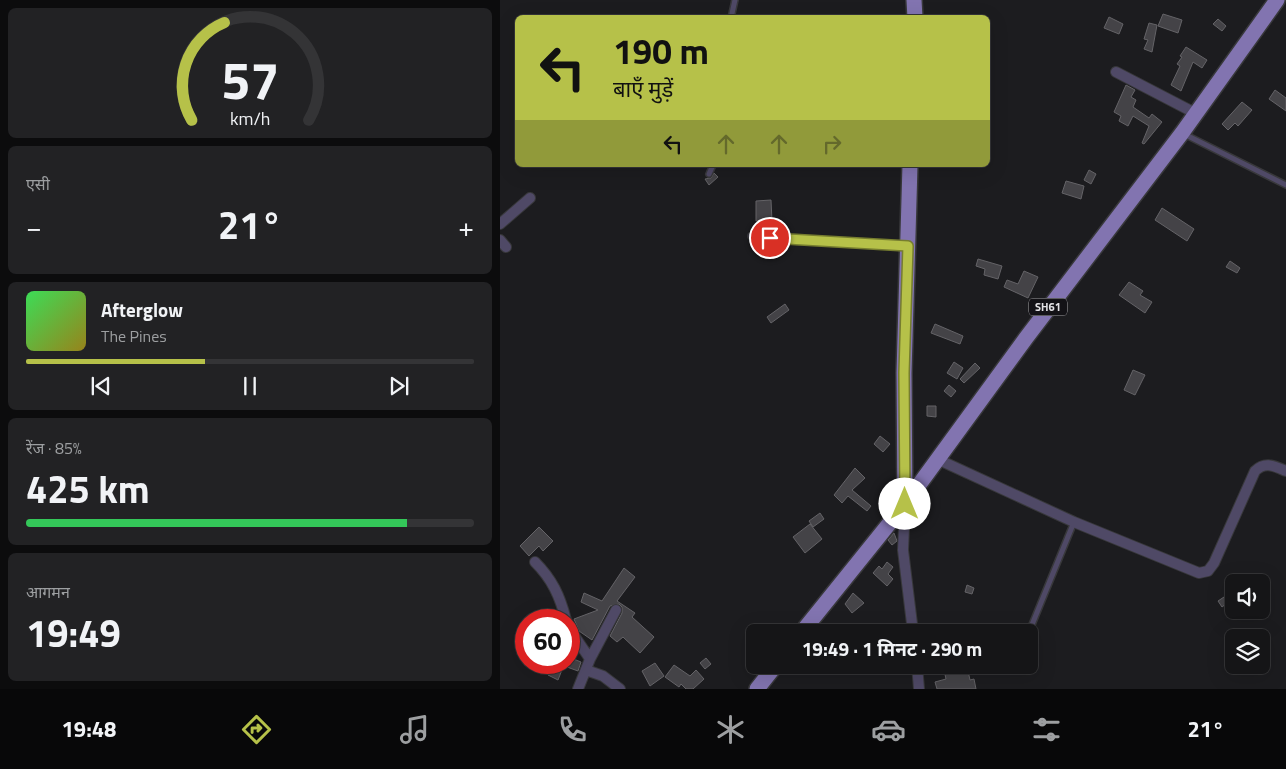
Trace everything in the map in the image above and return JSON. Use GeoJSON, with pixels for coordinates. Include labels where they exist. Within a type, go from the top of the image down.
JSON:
{"type":"FeatureCollection","features":[{"type":"Feature","properties":{"kind":"main road"},"geometry":{"type":"LineString","coordinates":[[914,0],[914,15]]}},
{"type":"Feature","properties":{"kind":"main road","name":"SH61"},"geometry":{"type":"LineString","coordinates":[[808,624],[905,504],[1031,330],[1182,133],[1277,0]]}},
{"type":"Feature","properties":{"kind":"main road"},"geometry":{"type":"LineString","coordinates":[[905,504],[904,373],[910,167]]}},
{"type":"Feature","properties":{"kind":"main road"},"geometry":{"type":"LineString","coordinates":[[757,689],[769,674]]}},
{"type":"Feature","properties":{"kind":"street"},"geometry":{"type":"LineString","coordinates":[[1116,72],[1195,113]]}},
{"type":"Feature","properties":{"kind":"street"},"geometry":{"type":"LineString","coordinates":[[500,224],[530,198]]}},
{"type":"Feature","properties":{"kind":"street"},"geometry":{"type":"LineString","coordinates":[[937,459],[1074,522],[1192,571],[1204,572],[1214,563],[1255,471],[1264,464],[1286,471]]}},
{"type":"Feature","properties":{"kind":"street"},"geometry":{"type":"LineString","coordinates":[[905,504],[904,550],[912,624]]}},
{"type":"Feature","properties":{"kind":"street"},"geometry":{"type":"LineString","coordinates":[[535,562],[555,588],[562,609]]}},
{"type":"Feature","properties":{"kind":"street"},"geometry":{"type":"LineString","coordinates":[[578,689],[590,659],[616,610]]}},
{"type":"Feature","properties":{"kind":"street"},"geometry":{"type":"LineString","coordinates":[[580,644],[590,659]]}},
{"type":"Feature","properties":{"kind":"street"},"geometry":{"type":"LineString","coordinates":[[586,670],[602,676],[620,689]]}},
{"type":"Feature","properties":{"kind":"street"},"geometry":{"type":"LineString","coordinates":[[918,674],[920,689]]}},
{"type":"Feature","properties":{"kind":"lane"},"geometry":{"type":"LineString","coordinates":[[732,15],[735,0]]}},
{"type":"Feature","properties":{"kind":"lane"},"geometry":{"type":"LineString","coordinates":[[1182,133],[1286,185]]}},
{"type":"Feature","properties":{"kind":"lane"},"geometry":{"type":"LineString","coordinates":[[709,174],[712,167]]}},
{"type":"Feature","properties":{"kind":"lane"},"geometry":{"type":"LineString","coordinates":[[751,236],[908,246]]}},
{"type":"Feature","properties":{"kind":"lane"},"geometry":{"type":"LineString","coordinates":[[1032,624],[1074,522]]}},
{"type":"Feature","properties":{"kind":"building"},"geometry":{"type":"Polygon","coordinates":[[[1163,14],[1182,20],[1178,33],[1158,26],[1163,14]]]}},
{"type":"Feature","properties":{"kind":"building"},"geometry":{"type":"Polygon","coordinates":[[[1109,17],[1123,24],[1119,34],[1104,28],[1109,17]]]}},
{"type":"Feature","properties":{"kind":"building"},"geometry":{"type":"Polygon","coordinates":[[[1218,19],[1226,26],[1222,31],[1213,24],[1218,19]]]}},
{"type":"Feature","properties":{"kind":"building"},"geometry":{"type":"Polygon","coordinates":[[[1149,23],[1157,25],[1152,52],[1144,49],[1148,40],[1144,39],[1149,23]]]}},
{"type":"Feature","properties":{"kind":"building"},"geometry":{"type":"Polygon","coordinates":[[[1186,47],[1207,60],[1202,68],[1193,62],[1181,91],[1171,85],[1180,66],[1177,64],[1182,57],[1180,56],[1186,47]]]}},
{"type":"Feature","properties":{"kind":"building"},"geometry":{"type":"Polygon","coordinates":[[[1126,85],[1135,90],[1131,97],[1136,100],[1133,107],[1149,118],[1152,114],[1162,122],[1144,144],[1142,143],[1149,126],[1133,116],[1128,126],[1119,121],[1121,116],[1114,112],[1126,85]]]}},
{"type":"Feature","properties":{"kind":"building"},"geometry":{"type":"Polygon","coordinates":[[[1275,90],[1286,98],[1286,111],[1269,99],[1275,90]]]}},
{"type":"Feature","properties":{"kind":"building"},"geometry":{"type":"Polygon","coordinates":[[[1242,102],[1252,110],[1238,126],[1235,123],[1228,130],[1222,124],[1242,102]]]}},
{"type":"Feature","properties":{"kind":"building"},"geometry":{"type":"Polygon","coordinates":[[[1089,170],[1096,174],[1091,184],[1084,180],[1089,170]]]}},
{"type":"Feature","properties":{"kind":"building"},"geometry":{"type":"Polygon","coordinates":[[[714,173],[718,177],[709,185],[705,179],[711,178],[714,173]]]}},
{"type":"Feature","properties":{"kind":"building"},"geometry":{"type":"Polygon","coordinates":[[[1066,181],[1084,186],[1081,199],[1062,193],[1066,181]]]}},
{"type":"Feature","properties":{"kind":"building"},"geometry":{"type":"Polygon","coordinates":[[[771,200],[772,221],[756,221],[756,201],[771,200]]]}},
{"type":"Feature","properties":{"kind":"building"},"geometry":{"type":"Polygon","coordinates":[[[1162,208],[1194,229],[1187,241],[1155,220],[1162,208]]]}},
{"type":"Feature","properties":{"kind":"building"},"geometry":{"type":"Polygon","coordinates":[[[978,259],[1002,266],[998,279],[984,275],[985,269],[976,266],[978,259]]]}},
{"type":"Feature","properties":{"kind":"building"},"geometry":{"type":"Polygon","coordinates":[[[1230,261],[1240,268],[1237,273],[1226,267],[1230,261]]]}},
{"type":"Feature","properties":{"kind":"building"},"geometry":{"type":"Polygon","coordinates":[[[1024,271],[1038,277],[1028,298],[1004,287],[1007,280],[1018,284],[1024,271]]]}},
{"type":"Feature","properties":{"kind":"building"},"geometry":{"type":"Polygon","coordinates":[[[1129,282],[1143,291],[1140,295],[1152,302],[1145,313],[1119,295],[1129,282]]]}},
{"type":"Feature","properties":{"kind":"building"},"geometry":{"type":"Polygon","coordinates":[[[785,304],[789,310],[771,323],[767,317],[785,304]]]}},
{"type":"Feature","properties":{"kind":"building"},"geometry":{"type":"Polygon","coordinates":[[[935,324],[963,336],[960,344],[931,333],[935,324]]]}},
{"type":"Feature","properties":{"kind":"building"},"geometry":{"type":"Polygon","coordinates":[[[954,362],[963,368],[957,379],[947,373],[954,362]]]}},
{"type":"Feature","properties":{"kind":"building"},"geometry":{"type":"Polygon","coordinates":[[[975,363],[980,368],[964,383],[960,379],[975,363]]]}},
{"type":"Feature","properties":{"kind":"building"},"geometry":{"type":"Polygon","coordinates":[[[1133,370],[1145,375],[1135,395],[1124,390],[1133,370]]]}},
{"type":"Feature","properties":{"kind":"building"},"geometry":{"type":"Polygon","coordinates":[[[949,385],[956,391],[951,397],[944,391],[949,385]]]}},
{"type":"Feature","properties":{"kind":"building"},"geometry":{"type":"Polygon","coordinates":[[[927,406],[936,406],[936,417],[927,416],[927,406]]]}},
{"type":"Feature","properties":{"kind":"building"},"geometry":{"type":"Polygon","coordinates":[[[880,436],[890,444],[883,452],[874,444],[880,436]]]}},
{"type":"Feature","properties":{"kind":"building"},"geometry":{"type":"Polygon","coordinates":[[[855,468],[865,478],[852,490],[871,506],[867,511],[848,496],[842,503],[834,495],[855,468]]]}},
{"type":"Feature","properties":{"kind":"building"},"geometry":{"type":"Polygon","coordinates":[[[820,513],[824,519],[813,527],[809,521],[820,513]]]}},
{"type":"Feature","properties":{"kind":"building"},"geometry":{"type":"Polygon","coordinates":[[[810,524],[822,539],[805,553],[793,537],[810,524]]]}},
{"type":"Feature","properties":{"kind":"building"},"geometry":{"type":"Polygon","coordinates":[[[539,527],[553,541],[543,551],[539,546],[529,556],[520,546],[539,527]]]}},
{"type":"Feature","properties":{"kind":"building"},"geometry":{"type":"Polygon","coordinates":[[[894,533],[897,541],[892,545],[888,540],[894,533]]]}},
{"type":"Feature","properties":{"kind":"building"},"geometry":{"type":"Polygon","coordinates":[[[887,562],[893,567],[888,574],[893,579],[887,586],[873,573],[879,566],[882,569],[887,562]]]}},
{"type":"Feature","properties":{"kind":"building"},"geometry":{"type":"Polygon","coordinates":[[[624,568],[635,577],[617,601],[635,613],[632,617],[654,637],[640,653],[623,637],[617,642],[610,636],[622,613],[622,607],[619,604],[610,606],[592,640],[580,632],[580,617],[598,610],[581,602],[584,593],[602,601],[624,568]]]}},
{"type":"Feature","properties":{"kind":"building"},"geometry":{"type":"Polygon","coordinates":[[[967,585],[974,588],[972,594],[965,592],[967,585]]]}},
{"type":"Feature","properties":{"kind":"building"},"geometry":{"type":"Polygon","coordinates":[[[853,593],[864,603],[852,613],[845,604],[853,593]]]}},
{"type":"Feature","properties":{"kind":"building"},"geometry":{"type":"Polygon","coordinates":[[[1225,596],[1225,605],[1222,607],[1218,601],[1225,596]]]}},
{"type":"Feature","properties":{"kind":"building"},"geometry":{"type":"Polygon","coordinates":[[[706,658],[711,664],[705,669],[700,663],[706,658]]]}},
{"type":"Feature","properties":{"kind":"building"},"geometry":{"type":"Polygon","coordinates":[[[655,663],[664,676],[650,686],[642,671],[655,663]]]}},
{"type":"Feature","properties":{"kind":"building"},"geometry":{"type":"Polygon","coordinates":[[[674,665],[690,676],[696,670],[704,679],[693,689],[686,689],[681,684],[679,687],[665,677],[674,665]]]}},
{"type":"Feature","properties":{"kind":"building"},"geometry":{"type":"Polygon","coordinates":[[[548,674],[560,674],[558,680],[548,674]]]}},
{"type":"Feature","properties":{"kind":"building"},"geometry":{"type":"Polygon","coordinates":[[[945,674],[969,674],[970,680],[974,679],[976,689],[937,689],[935,682],[946,679],[945,674]]]}},
{"type":"Feature","properties":{"kind":"route"},"geometry":{"type":"LineString","coordinates":[[770,238],[908,246],[904,373],[905,504]]}}]}
